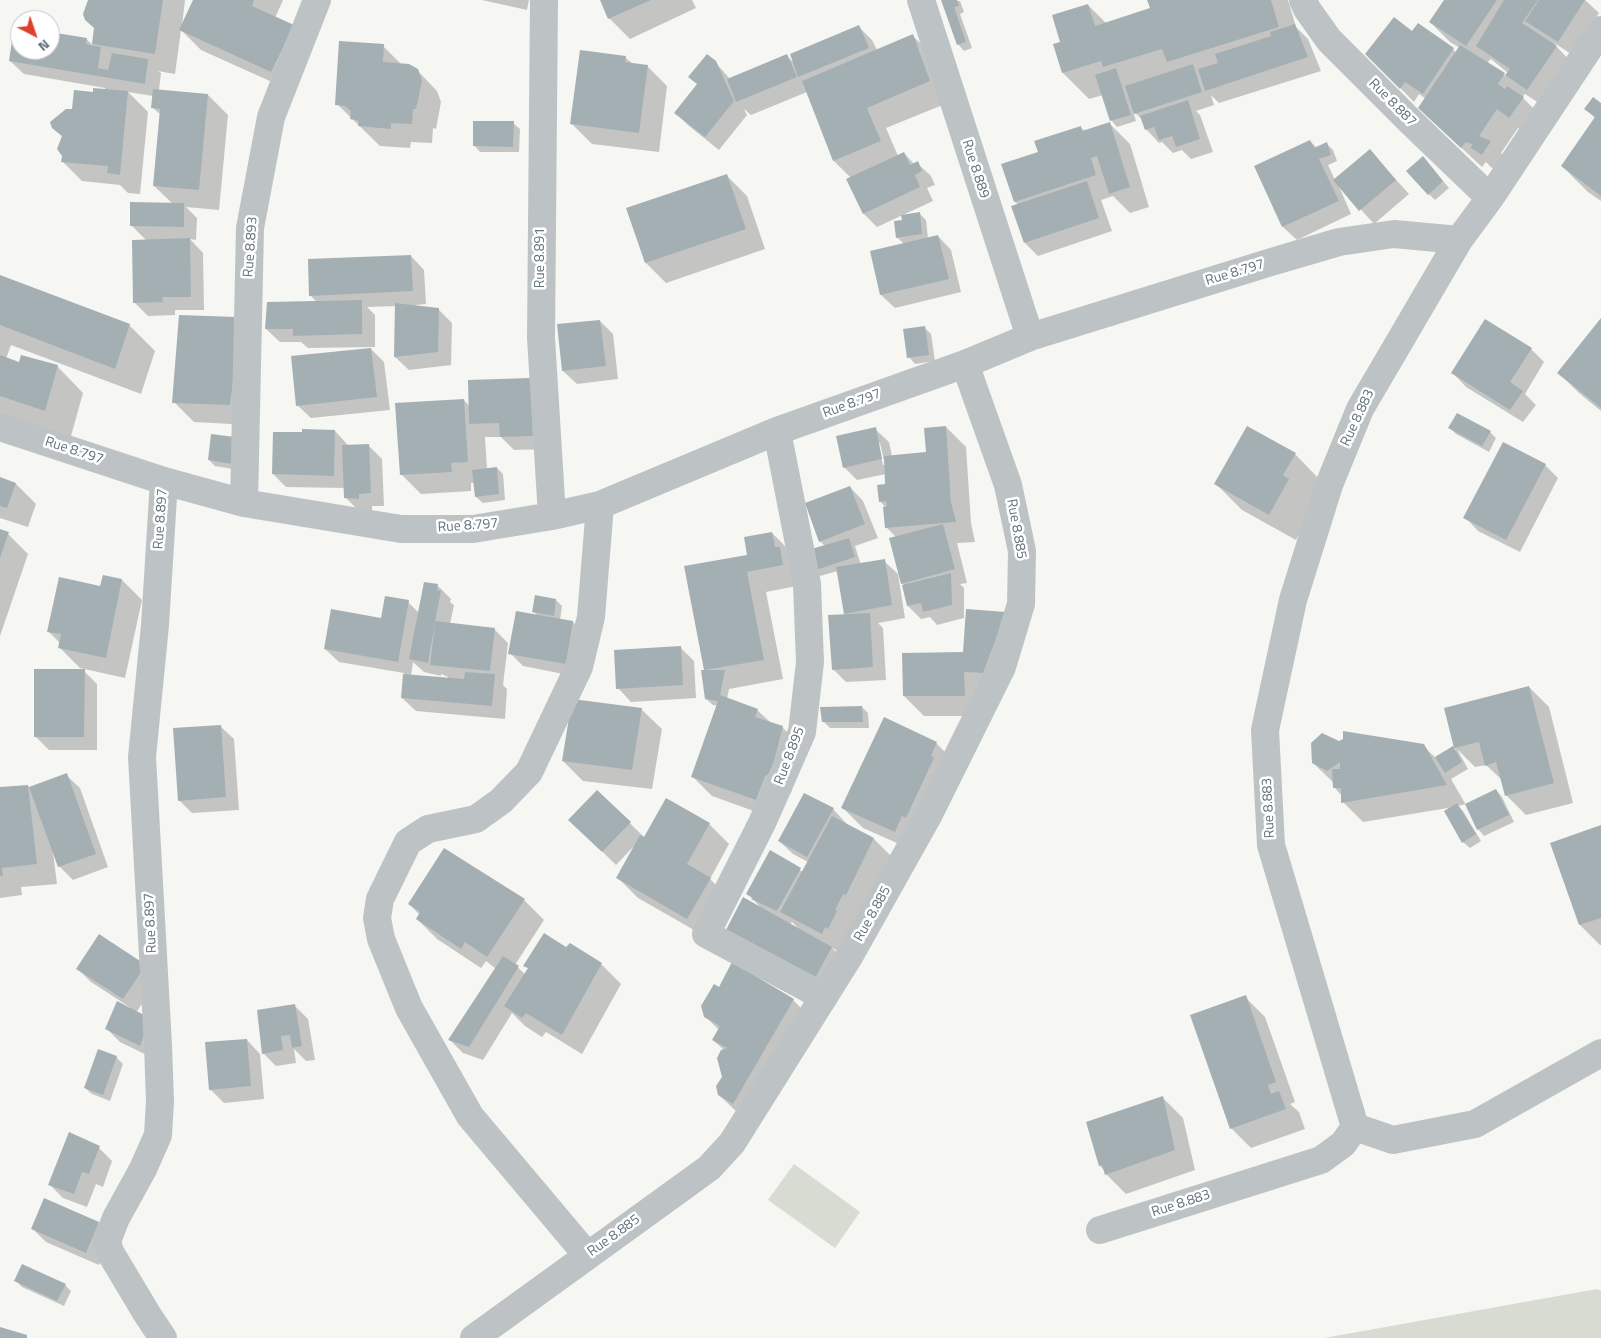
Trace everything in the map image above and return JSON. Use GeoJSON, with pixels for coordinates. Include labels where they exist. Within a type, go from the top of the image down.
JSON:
{"type":"FeatureCollection","features":[{"type":"Feature","properties":{"kind":"street","name":"Rue 8.893"},"geometry":{"type":"LineString","coordinates":[[244,503],[250,228],[272,117],[317,0]]}},
{"type":"Feature","properties":{"kind":"street","name":"Rue 8.891"},"geometry":{"type":"LineString","coordinates":[[544,0],[541,338],[552,516]]}},
{"type":"Feature","properties":{"kind":"street","name":"Rue 8.889"},"geometry":{"type":"LineString","coordinates":[[921,0],[1030,337]]}},
{"type":"Feature","properties":{"kind":"street","name":"Rue 8.887"},"geometry":{"type":"LineString","coordinates":[[1303,0],[1330,40],[1490,198]]}},
{"type":"Feature","properties":{"kind":"street"},"geometry":{"type":"LineString","coordinates":[[1458,240],[1490,198],[1601,30]]}},
{"type":"Feature","properties":{"kind":"street","name":"Rue 8.797"},"geometry":{"type":"LineString","coordinates":[[0,426],[164,481],[244,503],[402,529],[473,529],[552,516],[600,505],[777,431],[965,364],[1030,337],[1339,242],[1394,234],[1458,240]]}},
{"type":"Feature","properties":{"kind":"street","name":"Rue 8.883"},"geometry":{"type":"LineString","coordinates":[[1100,1230],[1321,1160],[1343,1144],[1355,1127],[1271,844],[1265,730],[1293,600],[1329,485],[1360,409],[1458,240]]}},
{"type":"Feature","properties":{"kind":"street","name":"Rue 8.885"},"geometry":{"type":"LineString","coordinates":[[474,1338],[701,1174],[732,1143],[850,955],[928,816],[981,711],[1002,667],[1021,604],[1022,551],[1008,485],[965,364]]}},
{"type":"Feature","properties":{"kind":"street","name":"Rue 8.895"},"geometry":{"type":"LineString","coordinates":[[777,431],[808,584],[810,662],[802,732],[762,824],[706,934],[824,997]]}},
{"type":"Feature","properties":{"kind":"street","name":"Rue 8.897"},"geometry":{"type":"LineString","coordinates":[[163,1338],[110,1252],[107,1241],[116,1218],[143,1169],[158,1135],[160,1101],[158,1045],[142,757],[155,624],[164,481]]}},
{"type":"Feature","properties":{"kind":"street"},"geometry":{"type":"LineString","coordinates":[[587,1255],[470,1116],[408,1008],[381,939],[377,918],[380,899],[408,842],[428,829],[476,819],[501,801],[529,772],[579,667],[591,617],[600,505]]}},
{"type":"Feature","properties":{"kind":"street"},"geometry":{"type":"LineString","coordinates":[[1355,1127],[1393,1140],[1475,1124],[1601,1053]]}},
{"type":"Feature","properties":{"kind":"shaded area"},"geometry":{"type":"Polygon","coordinates":[[[794,1164],[860,1212],[835,1248],[768,1200],[794,1164]]]}},
{"type":"Feature","properties":{"kind":"shaded area"},"geometry":{"type":"Polygon","coordinates":[[[1597,1289],[1601,1291],[1601,1338],[1324,1338],[1597,1289]]]}},
{"type":"Feature","properties":{"kind":"building"},"geometry":{"type":"Polygon","coordinates":[[[88,0],[163,0],[155,54],[92,44],[94,28],[85,20],[83,14],[88,0]]]}},
{"type":"Feature","properties":{"kind":"building"},"geometry":{"type":"Polygon","coordinates":[[[193,0],[254,0],[252,6],[294,25],[271,72],[179,30],[193,0]]]}},
{"type":"Feature","properties":{"kind":"building"},"geometry":{"type":"Polygon","coordinates":[[[600,0],[651,0],[608,19],[600,0]]]}},
{"type":"Feature","properties":{"kind":"building"},"geometry":{"type":"Polygon","coordinates":[[[941,0],[957,0],[959,6],[954,7],[966,42],[957,45],[941,0]]]}},
{"type":"Feature","properties":{"kind":"building"},"geometry":{"type":"Polygon","coordinates":[[[1147,0],[1271,0],[1279,27],[1167,62],[1162,49],[1103,67],[1101,61],[1062,73],[1053,44],[1060,42],[1052,15],[1088,4],[1095,26],[1150,8],[1147,0]]]}},
{"type":"Feature","properties":{"kind":"building"},"geometry":{"type":"Polygon","coordinates":[[[1444,0],[1497,0],[1466,46],[1429,22],[1444,0]]]}},
{"type":"Feature","properties":{"kind":"building"},"geometry":{"type":"Polygon","coordinates":[[[1504,0],[1538,0],[1522,23],[1557,46],[1527,90],[1505,75],[1510,69],[1476,46],[1504,0]]]}},
{"type":"Feature","properties":{"kind":"building"},"geometry":{"type":"Polygon","coordinates":[[[1539,0],[1585,0],[1558,42],[1525,21],[1539,0]]]}},
{"type":"Feature","properties":{"kind":"building"},"geometry":{"type":"Polygon","coordinates":[[[1394,17],[1412,31],[1418,23],[1454,48],[1423,94],[1405,82],[1400,89],[1365,54],[1394,17]]]}},
{"type":"Feature","properties":{"kind":"building"},"geometry":{"type":"Polygon","coordinates":[[[1295,24],[1308,57],[1205,91],[1198,69],[1218,63],[1215,54],[1271,36],[1270,32],[1295,24]]]}},
{"type":"Feature","properties":{"kind":"building"},"geometry":{"type":"Polygon","coordinates":[[[859,25],[869,48],[798,77],[790,54],[859,25]]]}},
{"type":"Feature","properties":{"kind":"building"},"geometry":{"type":"Polygon","coordinates":[[[60,34],[87,38],[86,44],[101,47],[98,68],[108,70],[112,53],[148,59],[145,84],[9,61],[10,54],[10,60],[60,60],[60,34]]]}},
{"type":"Feature","properties":{"kind":"building"},"geometry":{"type":"Polygon","coordinates":[[[913,34],[930,81],[867,108],[881,141],[833,161],[802,81],[913,34]]]}},
{"type":"Feature","properties":{"kind":"building"},"geometry":{"type":"Polygon","coordinates":[[[339,41],[384,44],[383,62],[409,64],[418,69],[422,81],[416,109],[413,109],[412,124],[391,123],[391,129],[358,126],[359,121],[350,119],[351,111],[345,106],[335,105],[339,41]]]}},
{"type":"Feature","properties":{"kind":"building"},"geometry":{"type":"Polygon","coordinates":[[[1460,45],[1505,73],[1498,84],[1505,89],[1507,86],[1524,97],[1509,118],[1497,109],[1479,136],[1491,141],[1482,155],[1471,148],[1472,144],[1466,142],[1461,148],[1418,108],[1460,45]]]}},
{"type":"Feature","properties":{"kind":"building"},"geometry":{"type":"Polygon","coordinates":[[[580,50],[626,56],[625,62],[648,65],[639,133],[570,124],[580,50]]]}},
{"type":"Feature","properties":{"kind":"building"},"geometry":{"type":"Polygon","coordinates":[[[707,54],[716,61],[734,101],[705,137],[674,113],[697,84],[688,77],[707,54]]]}},
{"type":"Feature","properties":{"kind":"building"},"geometry":{"type":"Polygon","coordinates":[[[787,54],[797,77],[736,102],[727,79],[787,54]]]}},
{"type":"Feature","properties":{"kind":"building"},"geometry":{"type":"Polygon","coordinates":[[[1193,64],[1202,92],[1134,114],[1125,86],[1193,64]]]}},
{"type":"Feature","properties":{"kind":"building"},"geometry":{"type":"Polygon","coordinates":[[[1116,68],[1131,115],[1110,121],[1095,75],[1116,68]]]}},
{"type":"Feature","properties":{"kind":"building"},"geometry":{"type":"Polygon","coordinates":[[[93,88],[128,91],[120,175],[107,173],[108,166],[61,162],[62,156],[57,149],[62,136],[52,128],[50,122],[66,109],[72,109],[74,90],[93,92],[93,88]]]}},
{"type":"Feature","properties":{"kind":"building"},"geometry":{"type":"Polygon","coordinates":[[[153,89],[208,94],[199,190],[153,186],[160,109],[151,108],[153,89]]]}},
{"type":"Feature","properties":{"kind":"building"},"geometry":{"type":"Polygon","coordinates":[[[1593,97],[1601,103],[1601,196],[1561,166],[1595,117],[1584,109],[1593,97]]]}},
{"type":"Feature","properties":{"kind":"building"},"geometry":{"type":"Polygon","coordinates":[[[1188,100],[1200,139],[1176,147],[1172,136],[1159,140],[1154,127],[1145,130],[1140,116],[1188,100]]]}},
{"type":"Feature","properties":{"kind":"building"},"geometry":{"type":"Polygon","coordinates":[[[473,121],[514,121],[513,147],[473,146],[473,121]]]}},
{"type":"Feature","properties":{"kind":"building"},"geometry":{"type":"Polygon","coordinates":[[[1110,122],[1130,187],[1109,194],[1097,156],[1091,158],[1096,175],[1014,202],[1001,164],[1038,152],[1034,141],[1081,126],[1082,131],[1110,122]]]}},
{"type":"Feature","properties":{"kind":"building"},"geometry":{"type":"Polygon","coordinates":[[[1310,140],[1314,148],[1327,142],[1331,155],[1319,159],[1339,201],[1282,227],[1254,166],[1310,140]]]}},
{"type":"Feature","properties":{"kind":"building"},"geometry":{"type":"Polygon","coordinates":[[[1370,149],[1396,180],[1359,211],[1333,180],[1370,149]]]}},
{"type":"Feature","properties":{"kind":"building"},"geometry":{"type":"Polygon","coordinates":[[[904,152],[910,165],[918,161],[922,171],[915,175],[920,187],[863,214],[846,179],[904,152]]]}},
{"type":"Feature","properties":{"kind":"building"},"geometry":{"type":"Polygon","coordinates":[[[1423,156],[1443,181],[1428,195],[1406,171],[1423,156]]]}},
{"type":"Feature","properties":{"kind":"building"},"geometry":{"type":"Polygon","coordinates":[[[727,174],[746,229],[645,263],[626,208],[727,174]]]}},
{"type":"Feature","properties":{"kind":"building"},"geometry":{"type":"Polygon","coordinates":[[[1087,181],[1099,218],[1024,243],[1011,206],[1087,181]]]}},
{"type":"Feature","properties":{"kind":"building"},"geometry":{"type":"Polygon","coordinates":[[[130,202],[184,203],[184,227],[130,226],[130,202]]]}},
{"type":"Feature","properties":{"kind":"building"},"geometry":{"type":"Polygon","coordinates":[[[920,212],[922,234],[896,238],[894,221],[902,220],[901,215],[920,212]]]}},
{"type":"Feature","properties":{"kind":"building"},"geometry":{"type":"Polygon","coordinates":[[[938,235],[949,279],[880,295],[870,251],[938,235]]]}},
{"type":"Feature","properties":{"kind":"building"},"geometry":{"type":"Polygon","coordinates":[[[190,238],[191,297],[162,297],[163,302],[133,303],[132,240],[190,238]]]}},
{"type":"Feature","properties":{"kind":"building"},"geometry":{"type":"Polygon","coordinates":[[[411,255],[413,291],[309,296],[308,259],[411,255]]]}},
{"type":"Feature","properties":{"kind":"building"},"geometry":{"type":"Polygon","coordinates":[[[0,275],[130,324],[115,369],[0,325],[0,275]]]}},
{"type":"Feature","properties":{"kind":"building"},"geometry":{"type":"Polygon","coordinates":[[[362,300],[362,334],[293,336],[293,329],[265,329],[267,302],[362,300]]]}},
{"type":"Feature","properties":{"kind":"building"},"geometry":{"type":"Polygon","coordinates":[[[395,303],[439,308],[438,352],[394,357],[395,303]]]}},
{"type":"Feature","properties":{"kind":"building"},"geometry":{"type":"Polygon","coordinates":[[[179,315],[236,317],[239,332],[230,405],[172,403],[179,315]]]}},
{"type":"Feature","properties":{"kind":"building"},"geometry":{"type":"Polygon","coordinates":[[[1601,318],[1601,408],[1557,373],[1601,318]]]}},
{"type":"Feature","properties":{"kind":"building"},"geometry":{"type":"Polygon","coordinates":[[[1485,319],[1532,348],[1510,382],[1523,391],[1510,410],[1451,373],[1485,319]]]}},
{"type":"Feature","properties":{"kind":"building"},"geometry":{"type":"Polygon","coordinates":[[[600,320],[606,366],[562,371],[557,324],[600,320]]]}},
{"type":"Feature","properties":{"kind":"building"},"geometry":{"type":"Polygon","coordinates":[[[925,326],[929,355],[907,358],[903,329],[925,326]]]}},
{"type":"Feature","properties":{"kind":"building"},"geometry":{"type":"Polygon","coordinates":[[[371,348],[377,397],[296,406],[291,356],[371,348]]]}},
{"type":"Feature","properties":{"kind":"building"},"geometry":{"type":"Polygon","coordinates":[[[0,355],[19,362],[21,355],[58,365],[45,411],[0,396],[0,355]]]}},
{"type":"Feature","properties":{"kind":"building"},"geometry":{"type":"Polygon","coordinates":[[[530,378],[533,436],[500,437],[499,423],[469,424],[468,380],[530,378]]]}},
{"type":"Feature","properties":{"kind":"building"},"geometry":{"type":"Polygon","coordinates":[[[464,399],[468,462],[451,463],[452,472],[400,475],[395,403],[464,399]]]}},
{"type":"Feature","properties":{"kind":"building"},"geometry":{"type":"Polygon","coordinates":[[[1457,413],[1491,431],[1482,446],[1448,428],[1457,413]]]}},
{"type":"Feature","properties":{"kind":"building"},"geometry":{"type":"Polygon","coordinates":[[[946,426],[951,502],[956,522],[885,528],[883,507],[887,506],[886,501],[879,502],[877,485],[885,484],[884,456],[926,452],[924,428],[946,426]]]}},
{"type":"Feature","properties":{"kind":"building"},"geometry":{"type":"Polygon","coordinates":[[[1247,426],[1296,453],[1283,475],[1289,479],[1269,515],[1214,484],[1247,426]]]}},
{"type":"Feature","properties":{"kind":"building"},"geometry":{"type":"Polygon","coordinates":[[[876,427],[882,459],[843,468],[836,436],[876,427]]]}},
{"type":"Feature","properties":{"kind":"building"},"geometry":{"type":"Polygon","coordinates":[[[302,429],[335,430],[334,476],[272,474],[273,432],[302,432],[302,429]]]}},
{"type":"Feature","properties":{"kind":"building"},"geometry":{"type":"Polygon","coordinates":[[[211,434],[235,437],[232,464],[208,460],[211,434]]]}},
{"type":"Feature","properties":{"kind":"building"},"geometry":{"type":"Polygon","coordinates":[[[1503,442],[1546,464],[1506,540],[1463,518],[1503,442]]]}},
{"type":"Feature","properties":{"kind":"building"},"geometry":{"type":"Polygon","coordinates":[[[369,444],[371,493],[359,494],[359,499],[344,498],[342,445],[369,444]]]}},
{"type":"Feature","properties":{"kind":"building"},"geometry":{"type":"Polygon","coordinates":[[[497,467],[499,494],[475,497],[472,470],[497,467]]]}},
{"type":"Feature","properties":{"kind":"building"},"geometry":{"type":"Polygon","coordinates":[[[0,477],[16,483],[7,508],[0,506],[0,477]]]}},
{"type":"Feature","properties":{"kind":"building"},"geometry":{"type":"Polygon","coordinates":[[[850,486],[865,524],[819,542],[805,503],[850,486]]]}},
{"type":"Feature","properties":{"kind":"building"},"geometry":{"type":"Polygon","coordinates":[[[943,524],[955,569],[901,584],[889,538],[943,524]]]}},
{"type":"Feature","properties":{"kind":"building"},"geometry":{"type":"Polygon","coordinates":[[[0,529],[9,532],[0,558],[0,529]]]}},
{"type":"Feature","properties":{"kind":"building"},"geometry":{"type":"Polygon","coordinates":[[[772,532],[775,547],[780,547],[783,565],[747,572],[764,660],[704,670],[684,566],[747,555],[744,537],[772,532]]]}},
{"type":"Feature","properties":{"kind":"building"},"geometry":{"type":"Polygon","coordinates":[[[849,538],[855,557],[813,571],[808,550],[849,538]]]}},
{"type":"Feature","properties":{"kind":"building"},"geometry":{"type":"Polygon","coordinates":[[[885,559],[892,605],[844,614],[836,567],[885,559]]]}},
{"type":"Feature","properties":{"kind":"building"},"geometry":{"type":"Polygon","coordinates":[[[951,573],[952,605],[923,612],[921,603],[907,606],[902,585],[951,573]]]}},
{"type":"Feature","properties":{"kind":"building"},"geometry":{"type":"Polygon","coordinates":[[[103,575],[122,579],[106,658],[58,648],[61,634],[47,632],[59,577],[100,586],[103,575]]]}},
{"type":"Feature","properties":{"kind":"building"},"geometry":{"type":"Polygon","coordinates":[[[424,582],[438,584],[437,590],[441,591],[435,621],[495,628],[490,671],[430,665],[435,624],[428,663],[409,659],[424,582]]]}},
{"type":"Feature","properties":{"kind":"building"},"geometry":{"type":"Polygon","coordinates":[[[535,595],[556,599],[554,616],[532,612],[535,595]]]}},
{"type":"Feature","properties":{"kind":"building"},"geometry":{"type":"Polygon","coordinates":[[[385,596],[409,600],[398,662],[324,649],[331,609],[381,618],[385,596]]]}},
{"type":"Feature","properties":{"kind":"building"},"geometry":{"type":"Polygon","coordinates":[[[966,609],[1006,612],[983,673],[964,672],[965,696],[903,696],[902,653],[963,652],[966,609]]]}},
{"type":"Feature","properties":{"kind":"building"},"geometry":{"type":"Polygon","coordinates":[[[516,611],[573,621],[566,664],[508,654],[516,611]]]}},
{"type":"Feature","properties":{"kind":"building"},"geometry":{"type":"Polygon","coordinates":[[[870,613],[873,667],[832,670],[828,615],[870,613]]]}},
{"type":"Feature","properties":{"kind":"building"},"geometry":{"type":"Polygon","coordinates":[[[681,646],[683,685],[616,689],[614,650],[681,646]]]}},
{"type":"Feature","properties":{"kind":"building"},"geometry":{"type":"Polygon","coordinates":[[[34,669],[85,669],[84,737],[34,737],[34,669]]]}},
{"type":"Feature","properties":{"kind":"building"},"geometry":{"type":"Polygon","coordinates":[[[701,670],[725,670],[720,695],[758,709],[755,717],[783,726],[771,773],[765,776],[756,800],[691,777],[718,701],[705,699],[701,670]]]}},
{"type":"Feature","properties":{"kind":"building"},"geometry":{"type":"Polygon","coordinates":[[[465,672],[495,674],[492,706],[401,698],[403,674],[464,679],[465,672]]]}},
{"type":"Feature","properties":{"kind":"building"},"geometry":{"type":"Polygon","coordinates":[[[1529,686],[1554,783],[1505,796],[1496,762],[1485,766],[1479,742],[1454,748],[1444,708],[1529,686]]]}},
{"type":"Feature","properties":{"kind":"building"},"geometry":{"type":"Polygon","coordinates":[[[572,699],[642,708],[632,770],[562,761],[572,699]]]}},
{"type":"Feature","properties":{"kind":"building"},"geometry":{"type":"Polygon","coordinates":[[[862,706],[863,722],[822,722],[820,707],[862,706]]]}},
{"type":"Feature","properties":{"kind":"building"},"geometry":{"type":"Polygon","coordinates":[[[884,717],[937,742],[931,756],[934,758],[906,818],[902,816],[895,832],[841,808],[884,717]]]}},
{"type":"Feature","properties":{"kind":"building"},"geometry":{"type":"Polygon","coordinates":[[[221,725],[226,797],[178,801],[173,728],[221,725]]]}},
{"type":"Feature","properties":{"kind":"building"},"geometry":{"type":"Polygon","coordinates":[[[1343,731],[1424,744],[1447,785],[1341,803],[1341,788],[1333,788],[1332,769],[1340,769],[1340,762],[1327,771],[1312,763],[1311,743],[1322,733],[1339,741],[1343,739],[1343,731]]]}},
{"type":"Feature","properties":{"kind":"building"},"geometry":{"type":"Polygon","coordinates":[[[1453,746],[1462,762],[1445,773],[1435,757],[1453,746]]]}},
{"type":"Feature","properties":{"kind":"building"},"geometry":{"type":"Polygon","coordinates":[[[67,773],[96,854],[58,867],[29,787],[67,773]]]}},
{"type":"Feature","properties":{"kind":"building"},"geometry":{"type":"Polygon","coordinates":[[[28,785],[37,864],[2,868],[3,876],[0,876],[0,787],[28,785]]]}},
{"type":"Feature","properties":{"kind":"building"},"geometry":{"type":"Polygon","coordinates":[[[1496,789],[1509,815],[1477,830],[1465,804],[1496,789]]]}},
{"type":"Feature","properties":{"kind":"building"},"geometry":{"type":"Polygon","coordinates":[[[597,790],[631,822],[602,852],[568,820],[597,790]]]}},
{"type":"Feature","properties":{"kind":"building"},"geometry":{"type":"Polygon","coordinates":[[[804,793],[834,808],[807,857],[778,841],[804,793]]]}},
{"type":"Feature","properties":{"kind":"building"},"geometry":{"type":"Polygon","coordinates":[[[666,798],[710,823],[687,864],[711,878],[687,919],[616,878],[640,835],[644,837],[666,798]]]}},
{"type":"Feature","properties":{"kind":"building"},"geometry":{"type":"Polygon","coordinates":[[[1457,803],[1476,834],[1462,843],[1444,811],[1457,803]]]}},
{"type":"Feature","properties":{"kind":"building"},"geometry":{"type":"Polygon","coordinates":[[[832,816],[874,838],[846,895],[843,894],[828,929],[825,927],[822,934],[780,912],[832,816]]]}},
{"type":"Feature","properties":{"kind":"building"},"geometry":{"type":"Polygon","coordinates":[[[1601,825],[1601,918],[1579,925],[1550,843],[1601,825]]]}},
{"type":"Feature","properties":{"kind":"building"},"geometry":{"type":"Polygon","coordinates":[[[444,848],[525,899],[487,957],[465,942],[461,949],[416,919],[420,912],[408,904],[444,848]]]}},
{"type":"Feature","properties":{"kind":"building"},"geometry":{"type":"Polygon","coordinates":[[[770,850],[801,868],[777,911],[751,899],[753,898],[746,894],[770,850]]]}},
{"type":"Feature","properties":{"kind":"building"},"geometry":{"type":"Polygon","coordinates":[[[743,897],[832,947],[814,980],[726,930],[743,897]]]}},
{"type":"Feature","properties":{"kind":"building"},"geometry":{"type":"Polygon","coordinates":[[[544,933],[566,947],[570,943],[602,963],[562,1035],[526,1013],[522,1018],[504,1006],[528,968],[523,966],[544,933]]]}},
{"type":"Feature","properties":{"kind":"building"},"geometry":{"type":"Polygon","coordinates":[[[99,934],[146,965],[123,999],[76,969],[99,934]]]}},
{"type":"Feature","properties":{"kind":"building"},"geometry":{"type":"Polygon","coordinates":[[[503,956],[519,966],[469,1047],[448,1040],[503,956]]]}},
{"type":"Feature","properties":{"kind":"building"},"geometry":{"type":"Polygon","coordinates":[[[732,962],[794,999],[733,1104],[718,1095],[716,1086],[722,1077],[717,1058],[721,1050],[727,1048],[712,1040],[720,1026],[704,1017],[701,1006],[714,984],[719,987],[732,962]]]}},
{"type":"Feature","properties":{"kind":"building"},"geometry":{"type":"Polygon","coordinates":[[[1246,995],[1276,1082],[1268,1085],[1271,1094],[1279,1091],[1286,1109],[1230,1129],[1190,1015],[1246,995]]]}},
{"type":"Feature","properties":{"kind":"building"},"geometry":{"type":"Polygon","coordinates":[[[117,1001],[150,1018],[140,1046],[105,1029],[117,1001]]]}},
{"type":"Feature","properties":{"kind":"building"},"geometry":{"type":"Polygon","coordinates":[[[295,1004],[302,1046],[292,1048],[290,1035],[281,1036],[283,1050],[262,1054],[257,1010],[295,1004]]]}},
{"type":"Feature","properties":{"kind":"building"},"geometry":{"type":"Polygon","coordinates":[[[247,1039],[251,1086],[209,1090],[205,1042],[247,1039]]]}},
{"type":"Feature","properties":{"kind":"building"},"geometry":{"type":"Polygon","coordinates":[[[98,1049],[117,1056],[103,1095],[84,1088],[98,1049]]]}},
{"type":"Feature","properties":{"kind":"building"},"geometry":{"type":"Polygon","coordinates":[[[1163,1096],[1175,1150],[1105,1175],[1102,1165],[1099,1166],[1086,1122],[1163,1096]]]}},
{"type":"Feature","properties":{"kind":"building"},"geometry":{"type":"Polygon","coordinates":[[[69,1132],[100,1146],[89,1174],[82,1172],[74,1194],[48,1185],[69,1132]]]}},
{"type":"Feature","properties":{"kind":"building"},"geometry":{"type":"Polygon","coordinates":[[[44,1198],[99,1222],[86,1253],[31,1229],[44,1198]]]}},
{"type":"Feature","properties":{"kind":"building"},"geometry":{"type":"Polygon","coordinates":[[[22,1264],[66,1284],[57,1301],[14,1281],[22,1264]]]}},
{"type":"Feature","properties":{"kind":"building"},"geometry":{"type":"Polygon","coordinates":[[[0,1327],[27,1335],[27,1338],[0,1338],[0,1327]]]}}]}
